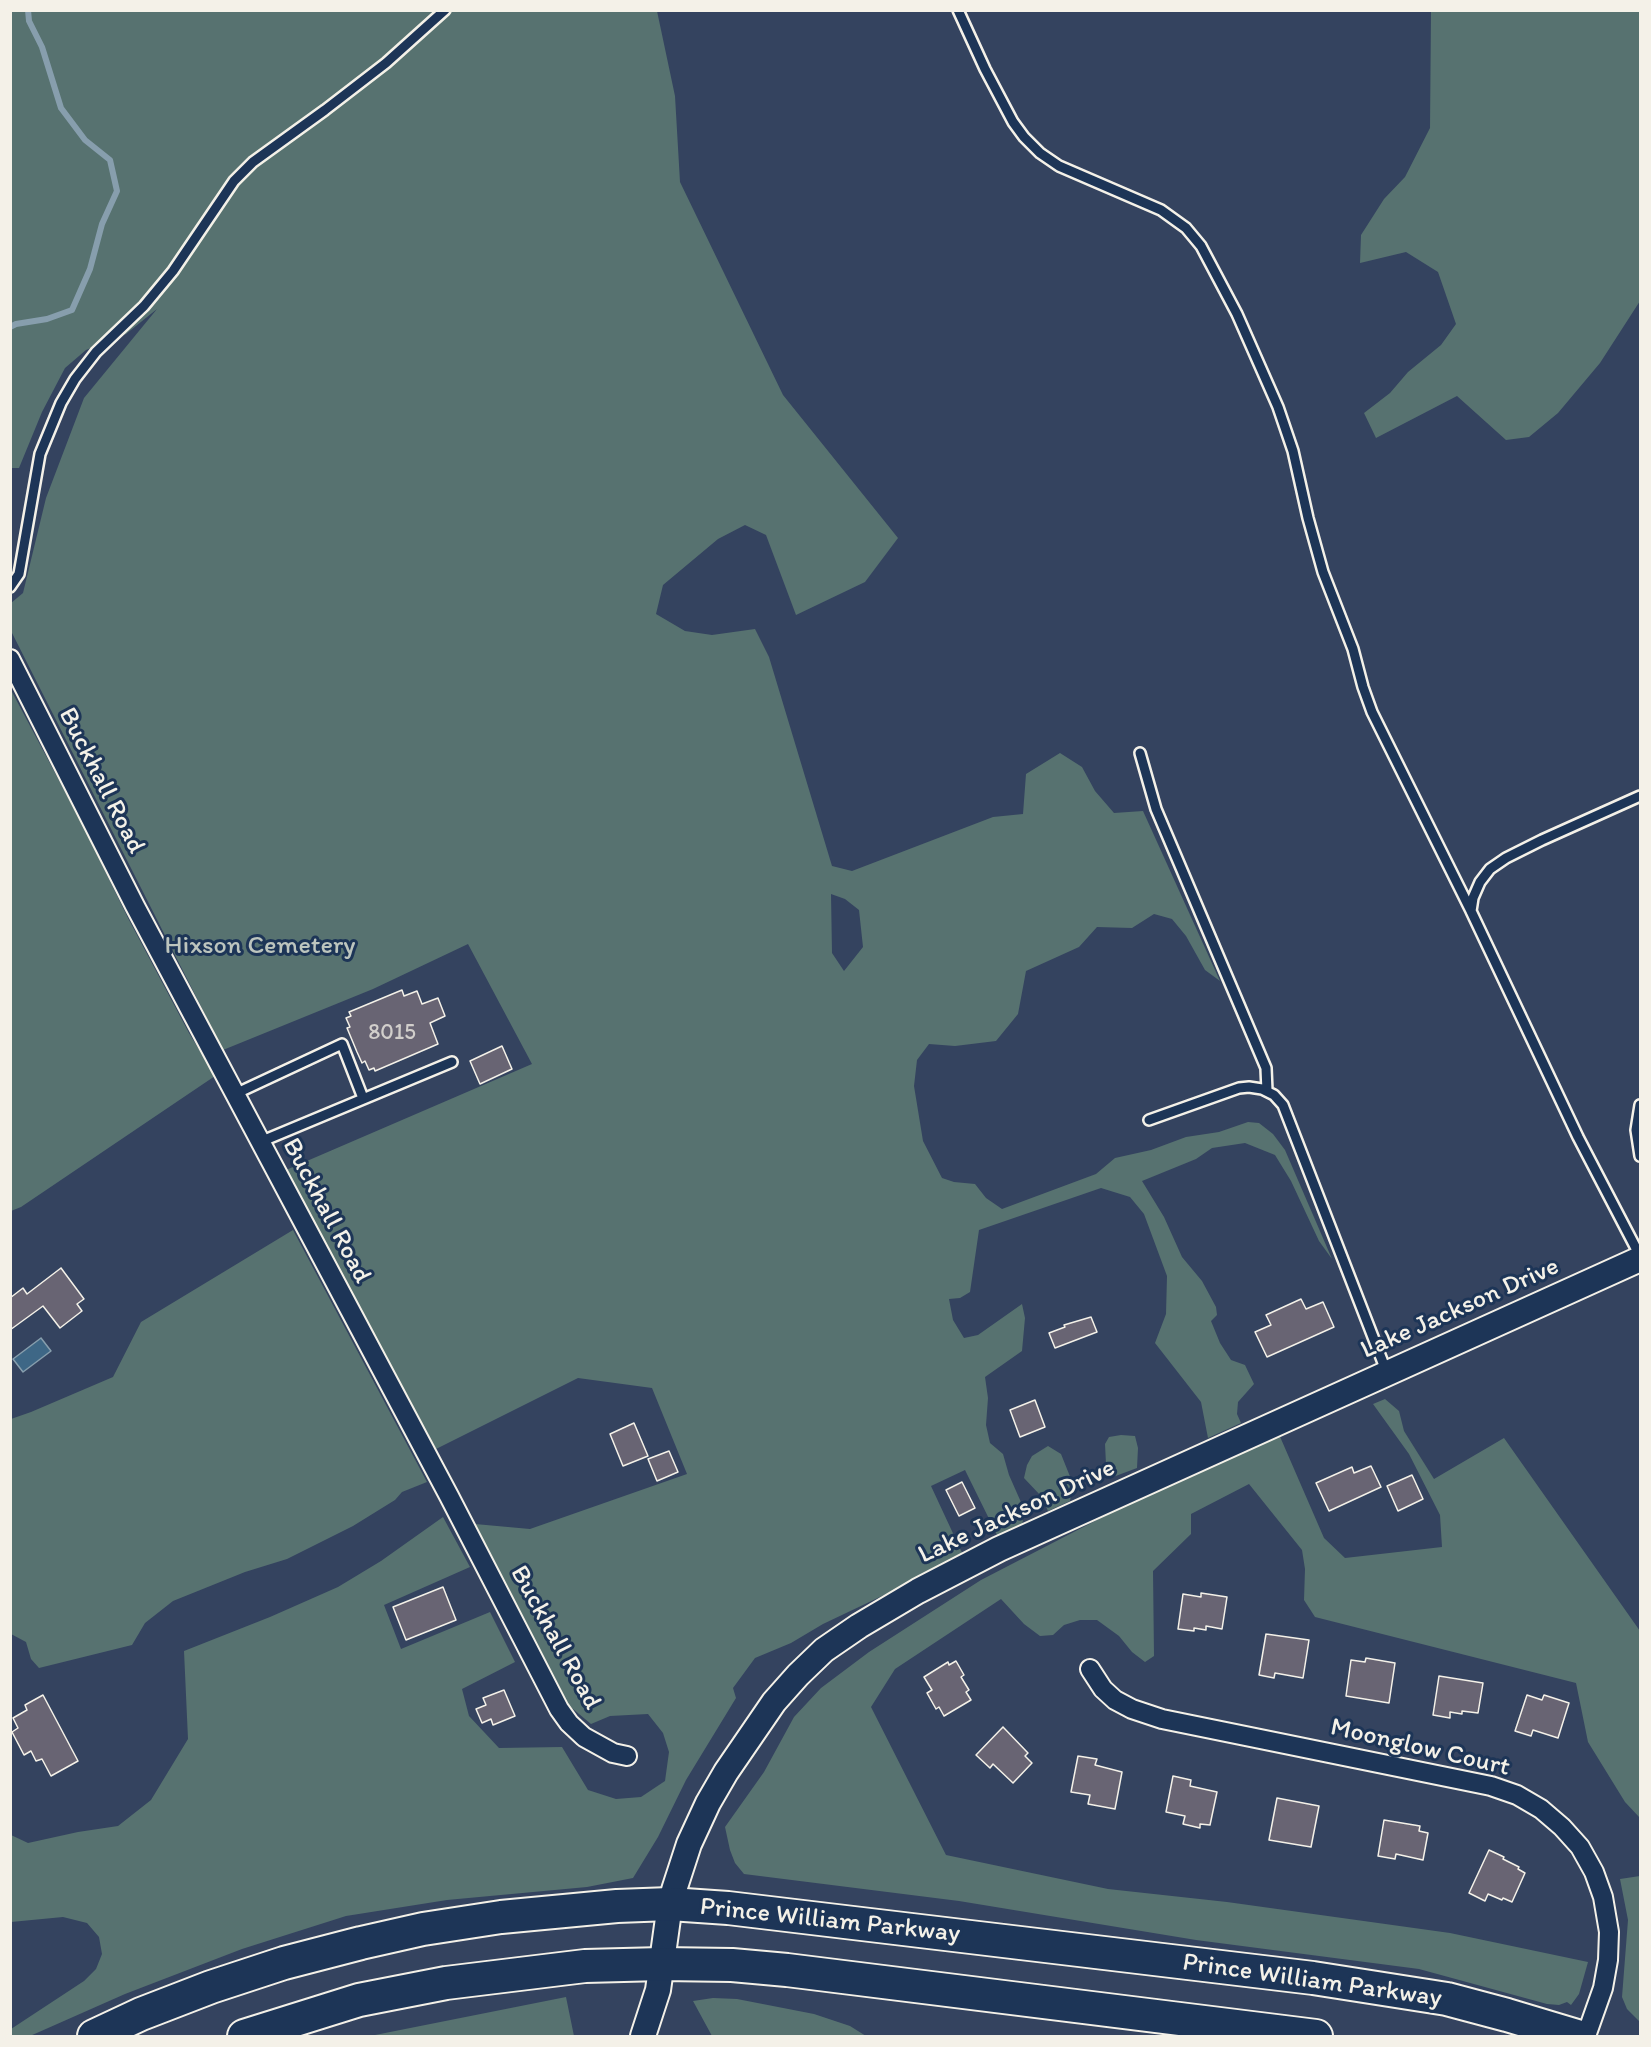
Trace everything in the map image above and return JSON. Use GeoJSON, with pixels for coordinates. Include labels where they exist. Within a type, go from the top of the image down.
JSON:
{"type":"FeatureCollection","features":[{"type":"Feature","properties":{"kind":"highway","name":"Prince William Parkway"},"geometry":{"type":"LineString","coordinates":[[94,2037],[141,2014],[211,1987],[284,1963],[361,1943],[423,1929],[501,1917],[617,1906],[670,1904],[718,1906],[1313,1978],[1447,2000],[1507,2015],[1577,2037]]}},
{"type":"Feature","properties":{"kind":"highway","name":"Prince William Parkway"},"geometry":{"type":"LineString","coordinates":[[244,2037],[359,2000],[446,1983],[575,1967],[662,1964],[732,1965],[787,1970],[1316,2037]]}},
{"type":"Feature","properties":{"kind":"street","name":"Buckhall Road"},"geometry":{"type":"LineString","coordinates":[[10,659],[135,906],[449,1496],[559,1709],[569,1723],[584,1737],[613,1753],[627,1756]]}},
{"type":"Feature","properties":{"kind":"street","name":"Lake Jackson Drive"},"geometry":{"type":"LineString","coordinates":[[643,2037],[658,1990],[670,1904],[690,1844],[708,1803],[726,1772],[774,1702],[824,1650],[918,1591],[999,1549],[1641,1257]]}},
{"type":"Feature","properties":{"kind":"street","name":"Moonglow Court"},"geometry":{"type":"LineString","coordinates":[[1090,1669],[1103,1689],[1115,1700],[1132,1709],[1162,1719],[1491,1786],[1541,1809],[1562,1827],[1580,1848],[1594,1872],[1603,1897],[1609,1932],[1608,1960],[1603,1988],[1586,2037]]}},
{"type":"Feature","properties":{"kind":"lane"},"geometry":{"type":"LineString","coordinates":[[10,587],[19,574],[40,454],[61,403],[75,379],[96,352],[144,306],[173,271],[240,175],[386,63],[445,10]]}},
{"type":"Feature","properties":{"kind":"lane"},"geometry":{"type":"LineString","coordinates":[[958,10],[1013,122],[1040,153],[1059,166],[1161,210],[1186,228],[1201,246],[1237,314],[1278,407],[1293,451],[1323,572],[1353,649],[1372,712],[1471,911],[1578,1137],[1641,1257]]}},
{"type":"Feature","properties":{"kind":"lane"},"geometry":{"type":"LineString","coordinates":[[1140,753],[1156,809],[1266,1068],[1267,1091]]}},
{"type":"Feature","properties":{"kind":"lane"},"geometry":{"type":"LineString","coordinates":[[1471,911],[1473,898],[1480,882],[1498,863],[1542,840],[1641,796]]}},
{"type":"Feature","properties":{"kind":"lane"},"geometry":{"type":"LineString","coordinates":[[235,1094],[342,1044],[363,1098]]}},
{"type":"Feature","properties":{"kind":"lane"},"geometry":{"type":"LineString","coordinates":[[260,1142],[452,1062]]}},
{"type":"Feature","properties":{"kind":"lane"},"geometry":{"type":"LineString","coordinates":[[1149,1120],[1239,1088],[1250,1087],[1274,1095],[1283,1105],[1387,1373]]}},
{"type":"Feature","properties":{"kind":"lane"},"geometry":{"type":"LineString","coordinates":[[1641,1104],[1636,1130],[1641,1156]]}},
{"type":"Feature","properties":{"kind":"green space","name":"Hixson Cemetery"},"geometry":{"type":"Polygon","coordinates":[[[11,11],[657,11],[675,96],[680,182],[783,395],[898,538],[865,582],[796,615],[766,535],[745,525],[718,539],[663,585],[656,614],[685,631],[712,635],[755,629],[769,657],[832,866],[852,871],[993,817],[1023,814],[1026,774],[1060,753],[1082,767],[1095,791],[1114,813],[1143,811],[1220,981],[1205,970],[1186,936],[1172,919],[1154,914],[1132,928],[1097,927],[1079,947],[1026,971],[1018,1014],[996,1041],[955,1046],[929,1044],[917,1060],[914,1086],[923,1141],[942,1178],[975,1184],[986,1198],[1002,1209],[1096,1174],[1115,1158],[1151,1150],[1186,1137],[1219,1132],[1248,1122],[1259,1123],[1273,1134],[1285,1150],[1332,1259],[1319,1241],[1291,1181],[1275,1155],[1245,1143],[1212,1148],[1196,1159],[1142,1181],[1164,1217],[1182,1257],[1202,1281],[1216,1307],[1217,1315],[1211,1321],[1220,1343],[1231,1360],[1245,1365],[1254,1384],[1238,1402],[1237,1414],[1241,1423],[1208,1438],[1201,1402],[1155,1343],[1166,1314],[1167,1276],[1144,1214],[1130,1197],[1101,1188],[979,1230],[970,1292],[960,1298],[949,1299],[953,1320],[964,1338],[978,1335],[1022,1304],[1025,1318],[1022,1351],[985,1377],[988,1398],[986,1425],[990,1443],[1003,1454],[1009,1475],[1024,1509],[1022,1528],[999,1539],[965,1470],[931,1486],[964,1557],[823,1624],[791,1643],[755,1658],[733,1688],[736,1698],[686,1780],[658,1837],[633,1878],[587,1887],[447,1900],[346,1916],[242,1949],[125,1994],[30,2036],[11,2036],[11,2029],[84,1981],[96,1969],[102,1954],[99,1937],[87,1923],[63,1917],[11,1922],[11,1835],[28,1843],[118,1826],[151,1800],[188,1739],[184,1651],[338,1587],[381,1561],[443,1517],[470,1567],[384,1605],[401,1649],[490,1612],[515,1662],[462,1689],[469,1716],[499,1748],[562,1747],[588,1790],[616,1799],[641,1797],[665,1781],[669,1752],[663,1733],[648,1714],[610,1716],[591,1724],[567,1704],[475,1524],[530,1529],[687,1474],[652,1388],[578,1378],[436,1449],[286,1170],[532,1064],[468,944],[373,989],[223,1050],[11,631],[11,603],[23,593],[46,498],[84,398],[157,309],[126,334],[86,350],[65,368],[42,412],[19,468],[11,468],[11,11]],[[831,894],[832,953],[844,971],[863,947],[859,910],[845,899],[831,894]]]}},
{"type":"Feature","properties":{"kind":"green space"},"geometry":{"type":"Polygon","coordinates":[[[1431,11],[1640,11],[1640,301],[1600,363],[1558,413],[1529,437],[1506,440],[1457,396],[1376,438],[1364,413],[1390,393],[1408,372],[1441,345],[1456,324],[1438,272],[1406,252],[1360,263],[1361,235],[1384,199],[1405,177],[1430,128],[1431,11]]]}},
{"type":"Feature","properties":{"kind":"green space"},"geometry":{"type":"Polygon","coordinates":[[[11,690],[78,816],[128,918],[189,1033],[215,1076],[21,1207],[11,1211],[11,690]]]}},
{"type":"Feature","properties":{"kind":"green space"},"geometry":{"type":"Polygon","coordinates":[[[293,1230],[427,1482],[402,1492],[395,1500],[353,1526],[287,1559],[245,1572],[173,1601],[145,1623],[132,1645],[39,1668],[31,1659],[26,1642],[11,1634],[11,1419],[113,1377],[141,1322],[293,1230]]]}},
{"type":"Feature","properties":{"kind":"green space"},"geometry":{"type":"Polygon","coordinates":[[[1385,1399],[1399,1411],[1404,1431],[1434,1479],[1504,1438],[1640,1631],[1640,1818],[1625,1802],[1588,1742],[1576,1683],[1315,1617],[1304,1600],[1305,1569],[1302,1550],[1249,1484],[1191,1514],[1191,1534],[1153,1571],[1154,1656],[1145,1662],[1132,1652],[1119,1636],[1097,1620],[1080,1620],[1064,1625],[1053,1635],[1040,1636],[1024,1624],[1001,1599],[895,1669],[871,1707],[946,1855],[1108,1889],[1227,1902],[1450,1933],[1588,1962],[1579,1994],[1571,2005],[1567,2002],[1559,2005],[1547,2004],[1419,1969],[1196,1940],[959,1901],[744,1874],[735,1863],[725,1827],[764,1772],[794,1717],[821,1688],[869,1652],[981,1580],[1153,1491],[1278,1432],[1324,1538],[1345,1558],[1442,1547],[1440,1515],[1409,1454],[1373,1404],[1385,1399]]]}},
{"type":"Feature","properties":{"kind":"green space"},"geometry":{"type":"Polygon","coordinates":[[[1135,1436],[1138,1448],[1137,1468],[1113,1477],[1106,1464],[1105,1444],[1109,1437],[1135,1436]]]}},
{"type":"Feature","properties":{"kind":"green space"},"geometry":{"type":"Polygon","coordinates":[[[1048,1446],[1061,1454],[1073,1484],[1070,1501],[1048,1511],[1041,1496],[1024,1478],[1032,1456],[1048,1446]]]}},
{"type":"Feature","properties":{"kind":"green space"},"geometry":{"type":"Polygon","coordinates":[[[1640,1876],[1640,2022],[1627,2009],[1622,1997],[1628,1920],[1620,1879],[1640,1876]]]}},
{"type":"Feature","properties":{"kind":"green space"},"geometry":{"type":"Polygon","coordinates":[[[566,1997],[574,2036],[370,2036],[566,1997]]]}},
{"type":"Feature","properties":{"kind":"green space"},"geometry":{"type":"Polygon","coordinates":[[[713,1998],[737,1999],[814,2014],[850,2026],[866,2036],[712,2036],[693,2001],[713,1998]]]}},
{"type":"Feature","properties":{"kind":"water"},"geometry":{"type":"Polygon","coordinates":[[[41,1338],[51,1351],[23,1372],[13,1359],[41,1338]]]}},
{"type":"Feature","properties":{"kind":"building"},"geometry":{"type":"Polygon","coordinates":[[[402,990],[404,996],[417,991],[422,1004],[438,998],[445,1016],[430,1023],[438,1044],[375,1071],[374,1068],[369,1070],[365,1061],[362,1063],[357,1052],[347,1028],[350,1027],[346,1018],[351,1016],[349,1012],[402,990]]]}},
{"type":"Feature","properties":{"kind":"building"},"geometry":{"type":"Polygon","coordinates":[[[502,1046],[512,1069],[480,1084],[470,1061],[502,1046]]]}},
{"type":"Feature","properties":{"kind":"building"},"geometry":{"type":"Polygon","coordinates":[[[61,1268],[84,1299],[77,1304],[82,1311],[60,1328],[43,1306],[10,1330],[10,1298],[23,1288],[27,1294],[61,1268]]]}},
{"type":"Feature","properties":{"kind":"building"},"geometry":{"type":"Polygon","coordinates":[[[1301,1299],[1306,1309],[1323,1302],[1334,1327],[1267,1357],[1255,1332],[1271,1325],[1266,1315],[1301,1299]]]}},
{"type":"Feature","properties":{"kind":"building"},"geometry":{"type":"Polygon","coordinates":[[[1091,1317],[1097,1332],[1055,1348],[1049,1333],[1065,1327],[1064,1325],[1091,1317]]]}},
{"type":"Feature","properties":{"kind":"building"},"geometry":{"type":"Polygon","coordinates":[[[1035,1400],[1045,1427],[1020,1437],[1010,1410],[1035,1400]]]}},
{"type":"Feature","properties":{"kind":"building"},"geometry":{"type":"Polygon","coordinates":[[[634,1423],[648,1456],[623,1466],[610,1434],[634,1423]]]}},
{"type":"Feature","properties":{"kind":"building"},"geometry":{"type":"Polygon","coordinates":[[[669,1451],[678,1472],[657,1481],[648,1459],[669,1451]]]}},
{"type":"Feature","properties":{"kind":"building"},"geometry":{"type":"Polygon","coordinates":[[[1371,1466],[1381,1487],[1329,1511],[1316,1483],[1352,1467],[1354,1473],[1371,1466]]]}},
{"type":"Feature","properties":{"kind":"building"},"geometry":{"type":"Polygon","coordinates":[[[1412,1475],[1423,1499],[1398,1511],[1387,1486],[1412,1475]]]}},
{"type":"Feature","properties":{"kind":"building"},"geometry":{"type":"Polygon","coordinates":[[[962,1482],[975,1508],[959,1516],[946,1490],[962,1482]]]}},
{"type":"Feature","properties":{"kind":"building"},"geometry":{"type":"Polygon","coordinates":[[[443,1587],[456,1620],[406,1640],[393,1607],[443,1587]]]}},
{"type":"Feature","properties":{"kind":"building"},"geometry":{"type":"Polygon","coordinates":[[[1201,1593],[1227,1597],[1222,1629],[1206,1626],[1206,1630],[1178,1629],[1183,1594],[1201,1597],[1201,1593]]]}},
{"type":"Feature","properties":{"kind":"building"},"geometry":{"type":"Polygon","coordinates":[[[1266,1634],[1309,1640],[1303,1678],[1275,1673],[1274,1678],[1259,1675],[1266,1634]]]}},
{"type":"Feature","properties":{"kind":"building"},"geometry":{"type":"Polygon","coordinates":[[[1366,1658],[1395,1663],[1389,1703],[1346,1696],[1351,1660],[1365,1662],[1366,1658]]]}},
{"type":"Feature","properties":{"kind":"building"},"geometry":{"type":"Polygon","coordinates":[[[956,1661],[964,1675],[961,1677],[969,1690],[966,1692],[971,1700],[944,1716],[939,1707],[936,1709],[927,1693],[932,1690],[924,1677],[948,1662],[949,1665],[956,1661]]]}},
{"type":"Feature","properties":{"kind":"building"},"geometry":{"type":"Polygon","coordinates":[[[1439,1676],[1483,1683],[1478,1713],[1450,1712],[1450,1718],[1433,1715],[1439,1676]]]}},
{"type":"Feature","properties":{"kind":"building"},"geometry":{"type":"Polygon","coordinates":[[[504,1690],[515,1716],[493,1725],[491,1719],[482,1723],[476,1709],[486,1705],[483,1698],[504,1690]]]}},
{"type":"Feature","properties":{"kind":"building"},"geometry":{"type":"Polygon","coordinates":[[[43,1695],[78,1761],[51,1776],[42,1759],[36,1761],[31,1751],[24,1755],[12,1732],[18,1728],[13,1718],[27,1710],[25,1705],[43,1695]]]}},
{"type":"Feature","properties":{"kind":"building"},"geometry":{"type":"Polygon","coordinates":[[[1527,1695],[1542,1700],[1544,1695],[1569,1703],[1558,1738],[1533,1730],[1531,1736],[1515,1731],[1527,1695]]]}},
{"type":"Feature","properties":{"kind":"building"},"geometry":{"type":"Polygon","coordinates":[[[1003,1727],[1028,1753],[1025,1756],[1032,1763],[1013,1783],[993,1764],[990,1768],[976,1755],[1003,1727]]]}},
{"type":"Feature","properties":{"kind":"building"},"geometry":{"type":"Polygon","coordinates":[[[1078,1756],[1097,1759],[1095,1765],[1122,1772],[1115,1809],[1088,1804],[1090,1795],[1071,1792],[1078,1756]]]}},
{"type":"Feature","properties":{"kind":"building"},"geometry":{"type":"Polygon","coordinates":[[[1173,1776],[1191,1780],[1190,1786],[1217,1792],[1210,1825],[1200,1824],[1200,1828],[1183,1824],[1185,1816],[1166,1812],[1173,1776]]]}},
{"type":"Feature","properties":{"kind":"building"},"geometry":{"type":"Polygon","coordinates":[[[1277,1798],[1319,1806],[1311,1847],[1269,1840],[1277,1798]]]}},
{"type":"Feature","properties":{"kind":"building"},"geometry":{"type":"Polygon","coordinates":[[[1384,1820],[1420,1826],[1419,1831],[1428,1833],[1423,1860],[1396,1854],[1395,1859],[1378,1856],[1384,1820]]]}},
{"type":"Feature","properties":{"kind":"building"},"geometry":{"type":"Polygon","coordinates":[[[1489,1850],[1504,1857],[1503,1859],[1519,1867],[1518,1869],[1525,1873],[1512,1902],[1488,1894],[1485,1901],[1469,1893],[1489,1850]]]}},
{"type":"Feature","properties":{"kind":"waterway"},"geometry":{"type":"LineString","coordinates":[[10,327],[47,319],[72,310],[90,269],[102,224],[117,191],[110,160],[85,140],[61,108],[42,47],[29,21],[28,10]]}}]}
